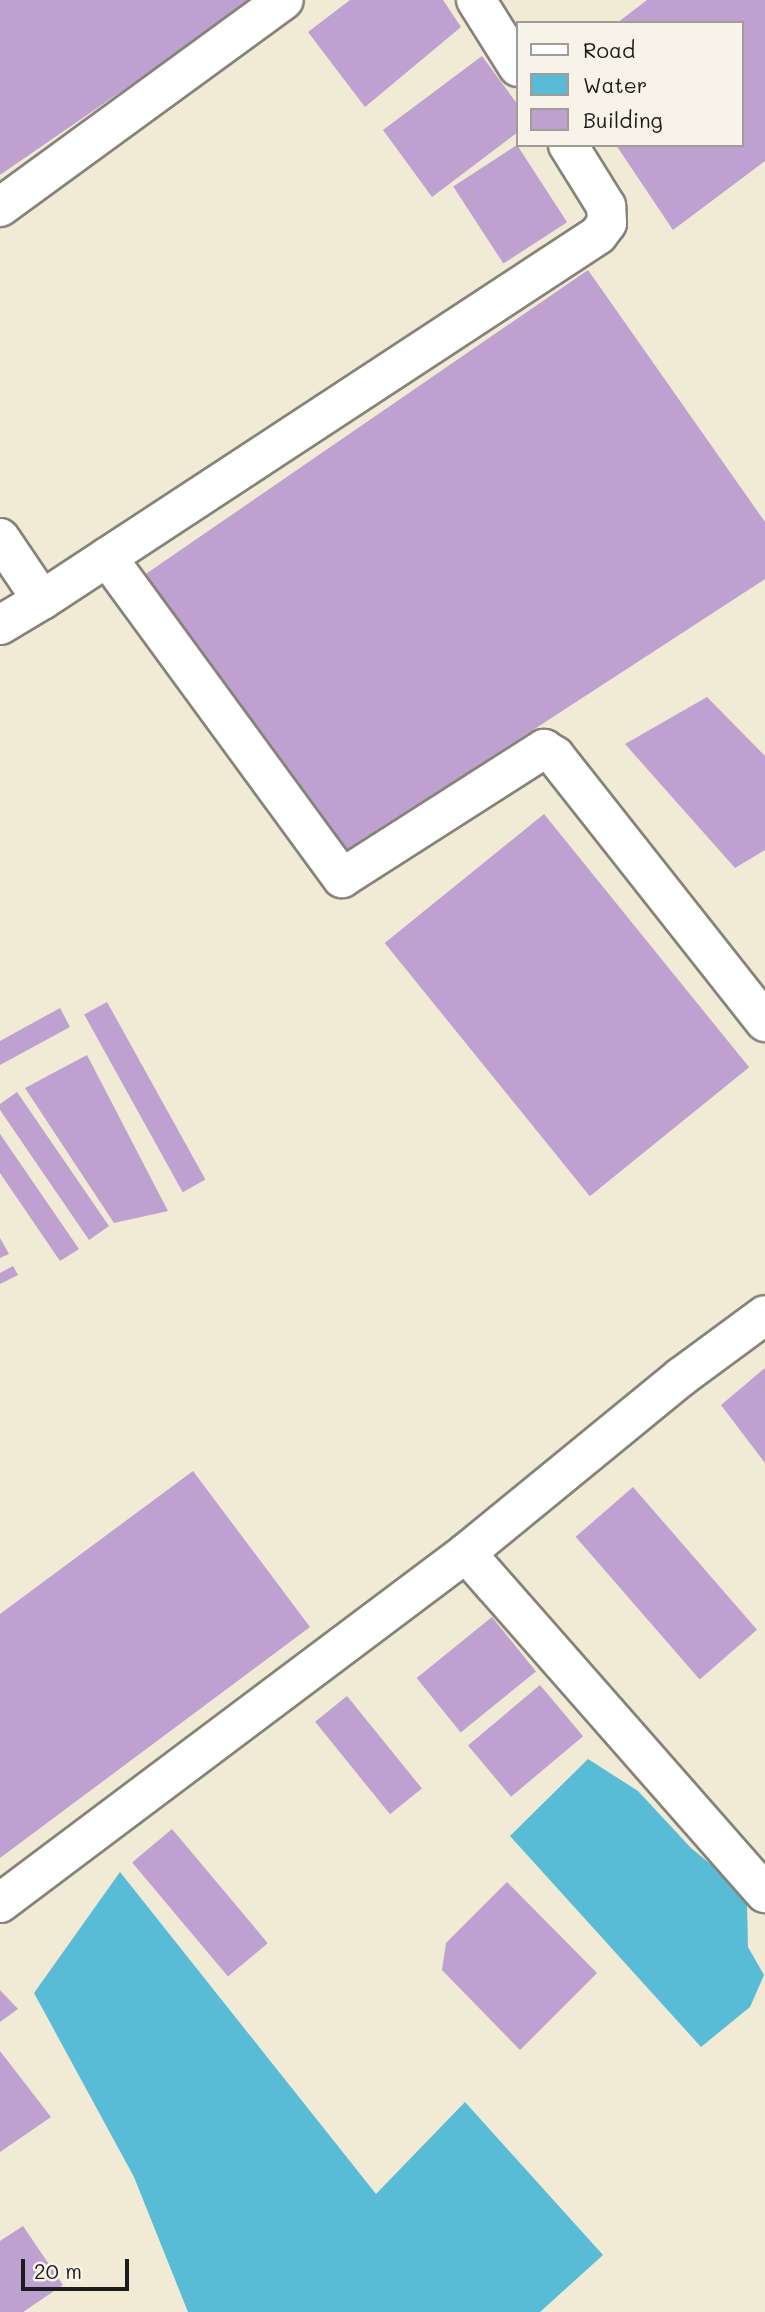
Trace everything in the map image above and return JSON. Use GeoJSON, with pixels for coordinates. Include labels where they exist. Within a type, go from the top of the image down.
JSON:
{"type":"FeatureCollection","features":[{"type":"Feature","properties":{"kind":"street"},"geometry":{"type":"LineString","coordinates":[[0,207],[284,0]]}},
{"type":"Feature","properties":{"kind":"street"},"geometry":{"type":"LineString","coordinates":[[476,0],[516,64]]}},
{"type":"Feature","properties":{"kind":"street"},"geometry":{"type":"LineString","coordinates":[[0,625],[598,235],[607,223],[606,206],[569,147]]}},
{"type":"Feature","properties":{"kind":"street"},"geometry":{"type":"LineString","coordinates":[[0,538],[42,600]]}},
{"type":"Feature","properties":{"kind":"street"},"geometry":{"type":"LineString","coordinates":[[107,557],[342,878],[544,749],[555,756],[765,1022]]}},
{"type":"Feature","properties":{"kind":"street"},"geometry":{"type":"LineString","coordinates":[[0,1903],[466,1553],[681,1377],[765,1315]]}},
{"type":"Feature","properties":{"kind":"street"},"geometry":{"type":"LineString","coordinates":[[466,1553],[765,1893]]}},
{"type":"Feature","properties":{"kind":"water"},"geometry":{"type":"Polygon","coordinates":[[[588,1759],[638,1791],[691,1848],[741,1889],[747,1904],[748,1947],[764,1975],[750,2007],[701,2047],[510,1836],[588,1759]]]}},
{"type":"Feature","properties":{"kind":"water"},"geometry":{"type":"Polygon","coordinates":[[[120,1872],[376,2194],[465,2102],[603,2255],[540,2312],[188,2312],[134,2177],[34,1993],[120,1872]]]}},
{"type":"Feature","properties":{"kind":"building"},"geometry":{"type":"Polygon","coordinates":[[[0,0],[254,0],[0,175],[0,0]]]}},
{"type":"Feature","properties":{"kind":"building"},"geometry":{"type":"Polygon","coordinates":[[[350,0],[443,0],[461,27],[365,107],[308,32],[350,0]]]}},
{"type":"Feature","properties":{"kind":"building"},"geometry":{"type":"Polygon","coordinates":[[[647,0],[765,0],[765,161],[673,230],[617,147],[744,147],[744,21],[620,21],[647,0]]]}},
{"type":"Feature","properties":{"kind":"building"},"geometry":{"type":"Polygon","coordinates":[[[482,56],[516,102],[516,134],[432,197],[383,130],[482,56]]]}},
{"type":"Feature","properties":{"kind":"building"},"geometry":{"type":"Polygon","coordinates":[[[516,146],[567,222],[503,264],[453,186],[516,146]]]}},
{"type":"Feature","properties":{"kind":"building"},"geometry":{"type":"Polygon","coordinates":[[[588,270],[765,522],[765,579],[335,859],[137,580],[588,270]]]}},
{"type":"Feature","properties":{"kind":"building"},"geometry":{"type":"Polygon","coordinates":[[[707,697],[765,756],[765,850],[735,868],[625,744],[707,697]]]}},
{"type":"Feature","properties":{"kind":"building"},"geometry":{"type":"Polygon","coordinates":[[[544,814],[749,1067],[590,1196],[385,943],[544,814]]]}},
{"type":"Feature","properties":{"kind":"building"},"geometry":{"type":"Polygon","coordinates":[[[107,1002],[205,1180],[183,1192],[84,1015],[107,1002]]]}},
{"type":"Feature","properties":{"kind":"building"},"geometry":{"type":"Polygon","coordinates":[[[60,1008],[70,1027],[0,1065],[0,1041],[60,1008]]]}},
{"type":"Feature","properties":{"kind":"building"},"geometry":{"type":"Polygon","coordinates":[[[87,1055],[168,1211],[114,1223],[25,1088],[87,1055]]]}},
{"type":"Feature","properties":{"kind":"building"},"geometry":{"type":"Polygon","coordinates":[[[17,1092],[109,1226],[89,1240],[0,1110],[0,1104],[17,1092]]]}},
{"type":"Feature","properties":{"kind":"building"},"geometry":{"type":"Polygon","coordinates":[[[0,1134],[79,1249],[60,1261],[0,1173],[0,1134]]]}},
{"type":"Feature","properties":{"kind":"building"},"geometry":{"type":"Polygon","coordinates":[[[0,1238],[9,1254],[0,1258],[0,1238]]]}},
{"type":"Feature","properties":{"kind":"building"},"geometry":{"type":"Polygon","coordinates":[[[13,1266],[18,1275],[0,1284],[0,1273],[13,1266]]]}},
{"type":"Feature","properties":{"kind":"building"},"geometry":{"type":"Polygon","coordinates":[[[765,1368],[765,1463],[721,1405],[765,1368]]]}},
{"type":"Feature","properties":{"kind":"building"},"geometry":{"type":"Polygon","coordinates":[[[193,1471],[310,1627],[0,1858],[0,1614],[193,1471]]]}},
{"type":"Feature","properties":{"kind":"building"},"geometry":{"type":"Polygon","coordinates":[[[633,1487],[757,1630],[700,1680],[576,1537],[633,1487]]]}},
{"type":"Feature","properties":{"kind":"building"},"geometry":{"type":"Polygon","coordinates":[[[492,1617],[536,1671],[461,1732],[417,1678],[492,1617]]]}},
{"type":"Feature","properties":{"kind":"building"},"geometry":{"type":"Polygon","coordinates":[[[540,1685],[583,1736],[511,1797],[468,1745],[540,1685]]]}},
{"type":"Feature","properties":{"kind":"building"},"geometry":{"type":"Polygon","coordinates":[[[347,1696],[422,1788],[390,1814],[315,1722],[347,1696]]]}},
{"type":"Feature","properties":{"kind":"building"},"geometry":{"type":"Polygon","coordinates":[[[172,1829],[268,1943],[228,1977],[132,1862],[172,1829]]]}},
{"type":"Feature","properties":{"kind":"building"},"geometry":{"type":"Polygon","coordinates":[[[507,1882],[597,1973],[520,2050],[442,1970],[446,1943],[507,1882]]]}},
{"type":"Feature","properties":{"kind":"building"},"geometry":{"type":"Polygon","coordinates":[[[0,1990],[18,2009],[0,2022],[0,1990]]]}},
{"type":"Feature","properties":{"kind":"building"},"geometry":{"type":"Polygon","coordinates":[[[0,2051],[51,2117],[0,2152],[0,2051]]]}},
{"type":"Feature","properties":{"kind":"building"},"geometry":{"type":"Polygon","coordinates":[[[23,2226],[63,2285],[23,2312],[0,2312],[0,2241],[23,2226]]]}}]}
